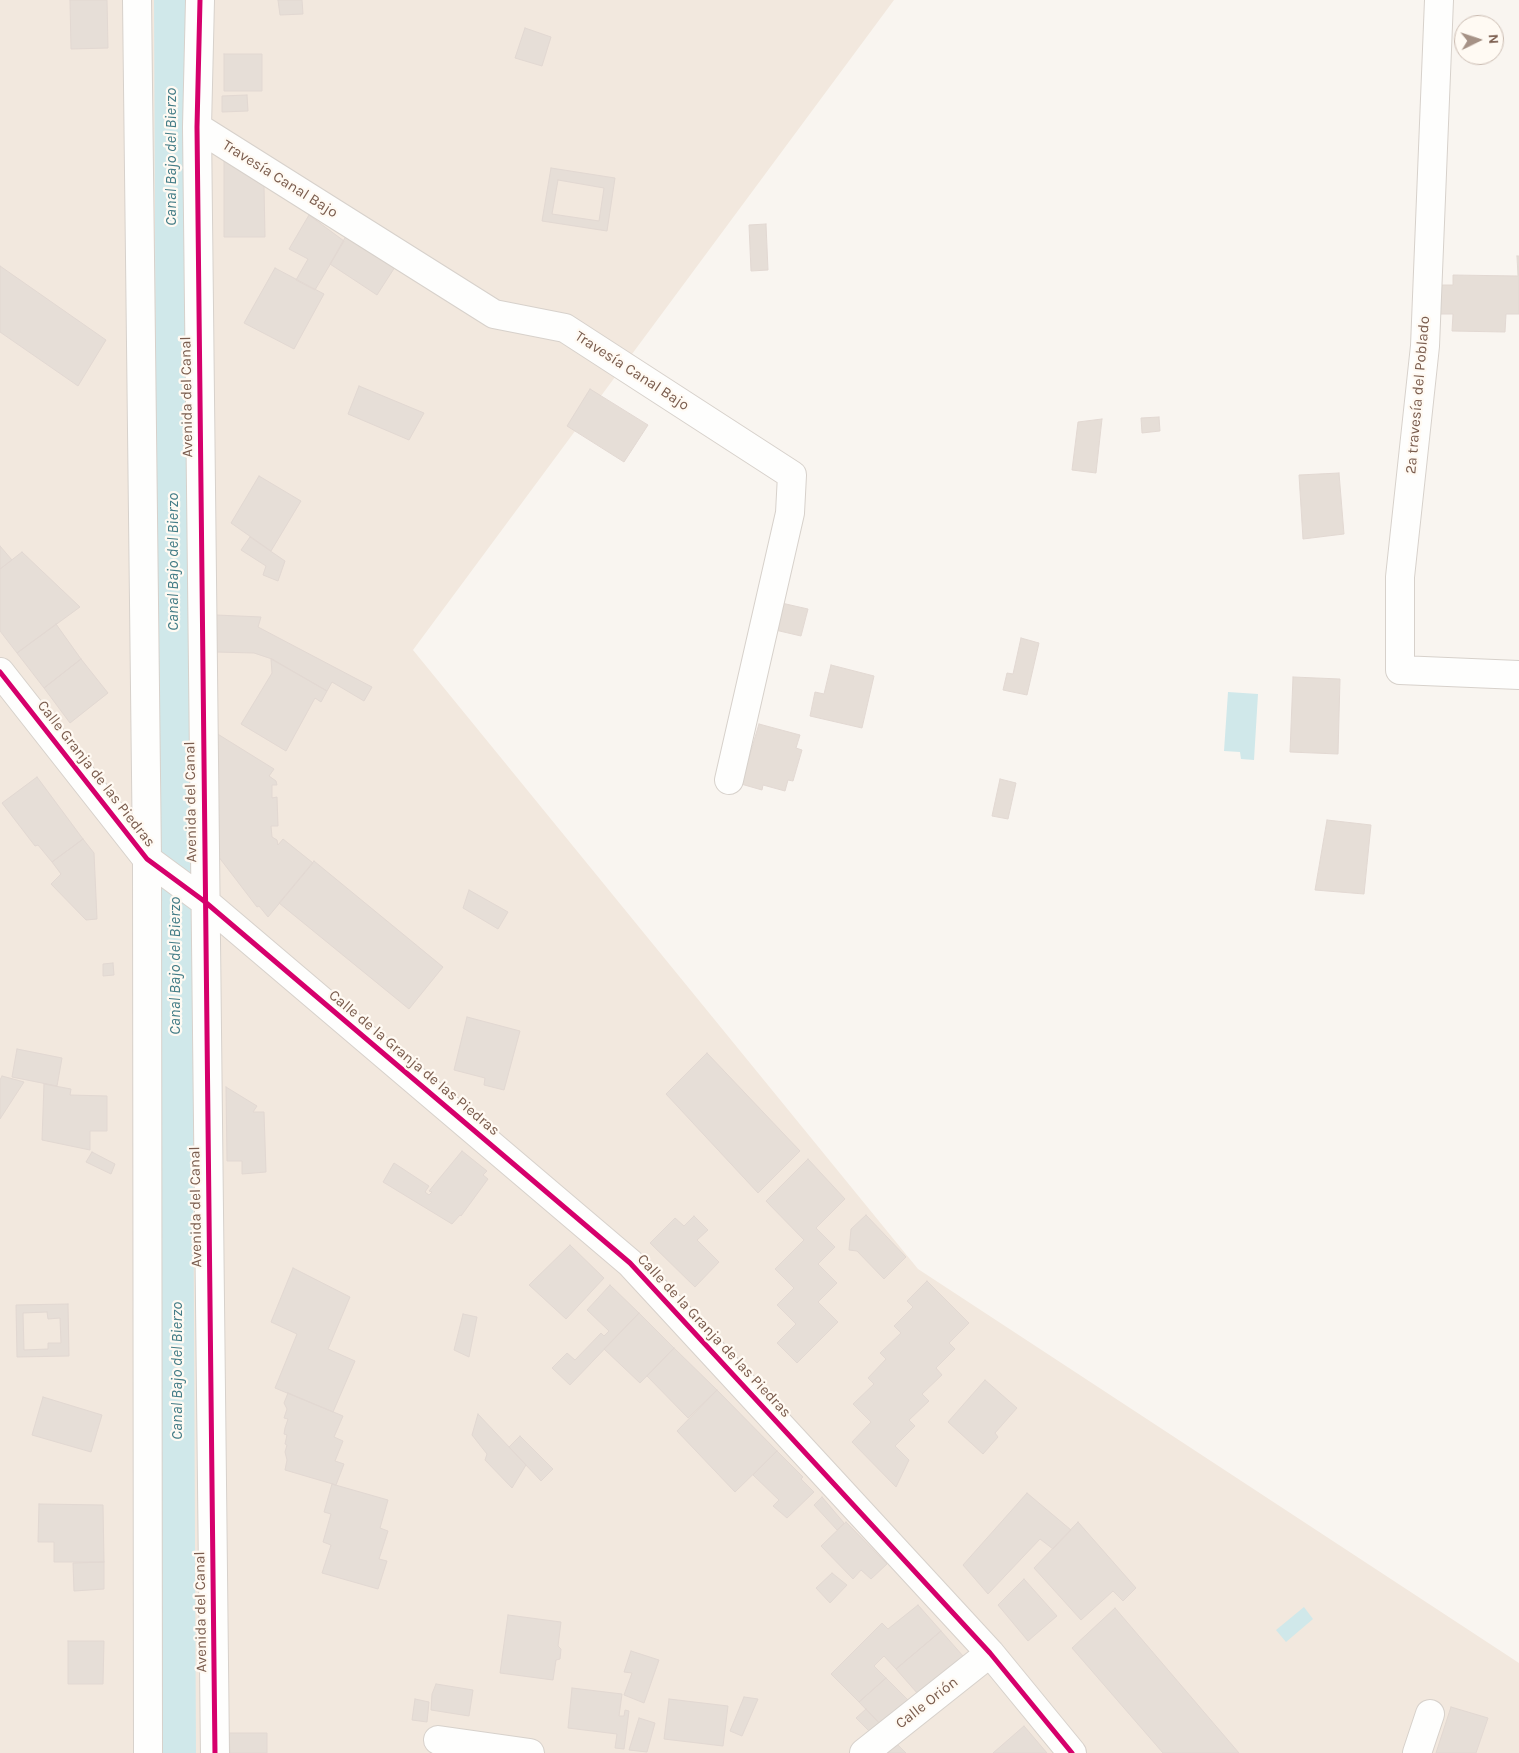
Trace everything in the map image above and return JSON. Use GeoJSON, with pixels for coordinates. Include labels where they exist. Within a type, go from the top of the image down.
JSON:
{"type":"FeatureCollection","features":[{"type":"Feature","properties":{"kind":"street"},"geometry":{"type":"LineString","coordinates":[[137,0],[147,859],[148,1753]]}},
{"type":"Feature","properties":{"kind":"street","name":"Avenida del Canal"},"geometry":{"type":"LineString","coordinates":[[200,0],[197,127],[204,901],[215,1753]]}},
{"type":"Feature","properties":{"kind":"street","name":"2ª travesía del Poblado"},"geometry":{"type":"LineString","coordinates":[[1439,0],[1425,346],[1400,576],[1400,670],[1519,675]]}},
{"type":"Feature","properties":{"kind":"street","name":"Travesía Canal Bajo"},"geometry":{"type":"LineString","coordinates":[[197,127],[494,314],[565,328],[792,475],[790,512],[729,780]]}},
{"type":"Feature","properties":{"kind":"street","name":"Calle Granja de las Piedras"},"geometry":{"type":"LineString","coordinates":[[0,672],[147,859],[204,901]]}},
{"type":"Feature","properties":{"kind":"street","name":"Calle de la Granja de las Piedras"},"geometry":{"type":"LineString","coordinates":[[204,901],[630,1264],[990,1653],[1072,1753]]}},
{"type":"Feature","properties":{"kind":"street","name":"Calle Orión"},"geometry":{"type":"LineString","coordinates":[[864,1753],[990,1653]]}},
{"type":"Feature","properties":{"kind":"street"},"geometry":{"type":"LineString","coordinates":[[1417,1753],[1430,1714]]}},
{"type":"Feature","properties":{"kind":"street"},"geometry":{"type":"LineString","coordinates":[[438,1740],[530,1753]]}},
{"type":"Feature","properties":{"kind":"shaded area"},"geometry":{"type":"Polygon","coordinates":[[[0,0],[894,0],[413,650],[918,1269],[1519,1663],[1519,1753],[0,1753],[0,0]]]}},
{"type":"Feature","properties":{"kind":"water"},"geometry":{"type":"Polygon","coordinates":[[[1228,692],[1258,694],[1254,760],[1241,759],[1240,752],[1224,751],[1228,692]]]}},
{"type":"Feature","properties":{"kind":"water"},"geometry":{"type":"Polygon","coordinates":[[[1304,1607],[1313,1619],[1286,1642],[1276,1630],[1304,1607]]]}},
{"type":"Feature","properties":{"kind":"building"},"geometry":{"type":"Polygon","coordinates":[[[70,0],[107,0],[108,48],[71,49],[70,0]]]}},
{"type":"Feature","properties":{"kind":"building"},"geometry":{"type":"Polygon","coordinates":[[[278,0],[302,0],[303,14],[280,15],[278,0]]]}},
{"type":"Feature","properties":{"kind":"building"},"geometry":{"type":"Polygon","coordinates":[[[525,28],[551,37],[542,66],[515,58],[525,28]]]}},
{"type":"Feature","properties":{"kind":"building"},"geometry":{"type":"Polygon","coordinates":[[[224,54],[262,54],[262,91],[224,91],[224,54]]]}},
{"type":"Feature","properties":{"kind":"building"},"geometry":{"type":"Polygon","coordinates":[[[247,95],[248,111],[222,112],[222,96],[247,95]]]}},
{"type":"Feature","properties":{"kind":"building"},"geometry":{"type":"Polygon","coordinates":[[[224,160],[264,186],[265,237],[224,237],[224,160]]]}},
{"type":"Feature","properties":{"kind":"building"},"geometry":{"type":"Polygon","coordinates":[[[551,168],[615,178],[607,231],[542,221],[551,168]],[[558,180],[552,214],[599,221],[604,188],[558,180]]]}},
{"type":"Feature","properties":{"kind":"building"},"geometry":{"type":"Polygon","coordinates":[[[309,215],[344,241],[315,290],[296,280],[308,259],[289,249],[309,215]]]}},
{"type":"Feature","properties":{"kind":"building"},"geometry":{"type":"Polygon","coordinates":[[[766,224],[768,270],[751,271],[749,225],[766,224]]]}},
{"type":"Feature","properties":{"kind":"building"},"geometry":{"type":"Polygon","coordinates":[[[346,236],[395,267],[377,295],[330,264],[346,236]]]}},
{"type":"Feature","properties":{"kind":"building"},"geometry":{"type":"Polygon","coordinates":[[[1517,256],[1519,256],[1519,314],[1506,314],[1505,332],[1452,331],[1453,314],[1440,314],[1441,285],[1453,285],[1453,275],[1518,276],[1517,256]]]}},
{"type":"Feature","properties":{"kind":"building"},"geometry":{"type":"Polygon","coordinates":[[[0,266],[106,340],[78,386],[0,332],[0,266]]]}},
{"type":"Feature","properties":{"kind":"building"},"geometry":{"type":"Polygon","coordinates":[[[275,268],[324,294],[294,349],[244,323],[275,268]]]}},
{"type":"Feature","properties":{"kind":"building"},"geometry":{"type":"Polygon","coordinates":[[[359,386],[424,413],[409,440],[348,414],[359,386]]]}},
{"type":"Feature","properties":{"kind":"building"},"geometry":{"type":"Polygon","coordinates":[[[590,389],[648,425],[624,462],[567,426],[590,389]]]}},
{"type":"Feature","properties":{"kind":"building"},"geometry":{"type":"Polygon","coordinates":[[[1159,417],[1160,431],[1142,433],[1141,418],[1159,417]]]}},
{"type":"Feature","properties":{"kind":"building"},"geometry":{"type":"Polygon","coordinates":[[[1102,419],[1096,473],[1072,470],[1078,422],[1102,419]]]}},
{"type":"Feature","properties":{"kind":"building"},"geometry":{"type":"Polygon","coordinates":[[[1339,473],[1344,534],[1303,539],[1299,475],[1339,473]]]}},
{"type":"Feature","properties":{"kind":"building"},"geometry":{"type":"Polygon","coordinates":[[[259,476],[301,501],[271,551],[231,523],[259,476]]]}},
{"type":"Feature","properties":{"kind":"building"},"geometry":{"type":"Polygon","coordinates":[[[250,537],[285,561],[278,581],[263,575],[266,566],[241,550],[250,537]]]}},
{"type":"Feature","properties":{"kind":"building"},"geometry":{"type":"Polygon","coordinates":[[[0,546],[12,560],[0,569],[0,546]]]}},
{"type":"Feature","properties":{"kind":"building"},"geometry":{"type":"Polygon","coordinates":[[[22,552],[80,607],[17,653],[0,631],[0,569],[22,552]]]}},
{"type":"Feature","properties":{"kind":"building"},"geometry":{"type":"Polygon","coordinates":[[[777,602],[808,609],[801,636],[771,629],[777,602]]]}},
{"type":"Feature","properties":{"kind":"building"},"geometry":{"type":"Polygon","coordinates":[[[216,615],[261,617],[258,627],[372,687],[364,701],[332,682],[327,691],[272,659],[254,653],[216,652],[216,615]]]}},
{"type":"Feature","properties":{"kind":"building"},"geometry":{"type":"Polygon","coordinates":[[[56,624],[81,659],[44,688],[17,653],[56,624]]]}},
{"type":"Feature","properties":{"kind":"building"},"geometry":{"type":"Polygon","coordinates":[[[1021,638],[1039,643],[1027,695],[1003,690],[1007,673],[1013,674],[1021,638]]]}},
{"type":"Feature","properties":{"kind":"building"},"geometry":{"type":"Polygon","coordinates":[[[81,659],[108,693],[70,723],[44,688],[81,659]]]}},
{"type":"Feature","properties":{"kind":"building"},"geometry":{"type":"Polygon","coordinates":[[[271,659],[327,691],[321,702],[315,698],[286,751],[241,724],[272,673],[271,659]]]}},
{"type":"Feature","properties":{"kind":"building"},"geometry":{"type":"Polygon","coordinates":[[[831,665],[874,676],[862,728],[810,716],[815,692],[824,694],[831,665]]]}},
{"type":"Feature","properties":{"kind":"building"},"geometry":{"type":"Polygon","coordinates":[[[1293,677],[1340,679],[1338,754],[1290,752],[1293,677]]]}},
{"type":"Feature","properties":{"kind":"building"},"geometry":{"type":"Polygon","coordinates":[[[759,724],[800,735],[796,748],[802,750],[793,781],[788,780],[785,791],[763,785],[762,790],[741,784],[759,724]]]}},
{"type":"Feature","properties":{"kind":"building"},"geometry":{"type":"Polygon","coordinates":[[[216,733],[274,769],[269,776],[276,781],[277,785],[272,785],[272,798],[277,797],[278,826],[271,826],[272,837],[277,840],[278,845],[283,839],[313,863],[268,917],[259,906],[257,907],[218,856],[216,733]]]}},
{"type":"Feature","properties":{"kind":"building"},"geometry":{"type":"Polygon","coordinates":[[[37,777],[83,839],[52,862],[38,845],[35,846],[2,803],[37,777]]]}},
{"type":"Feature","properties":{"kind":"building"},"geometry":{"type":"Polygon","coordinates":[[[1000,779],[1016,783],[1008,819],[992,816],[1000,779]]]}},
{"type":"Feature","properties":{"kind":"building"},"geometry":{"type":"Polygon","coordinates":[[[1327,820],[1371,825],[1364,894],[1315,890],[1327,820]]]}},
{"type":"Feature","properties":{"kind":"building"},"geometry":{"type":"Polygon","coordinates":[[[83,839],[94,853],[97,919],[86,920],[51,884],[61,874],[52,862],[83,839]]]}},
{"type":"Feature","properties":{"kind":"building"},"geometry":{"type":"Polygon","coordinates":[[[314,861],[443,967],[409,1009],[279,903],[314,861]]]}},
{"type":"Feature","properties":{"kind":"building"},"geometry":{"type":"Polygon","coordinates":[[[469,890],[508,912],[498,929],[463,908],[469,890]]]}},
{"type":"Feature","properties":{"kind":"building"},"geometry":{"type":"Polygon","coordinates":[[[113,963],[114,975],[103,976],[103,964],[113,963]]]}},
{"type":"Feature","properties":{"kind":"building"},"geometry":{"type":"Polygon","coordinates":[[[467,1017],[520,1031],[504,1090],[484,1085],[485,1078],[454,1070],[467,1017]]]}},
{"type":"Feature","properties":{"kind":"building"},"geometry":{"type":"Polygon","coordinates":[[[17,1049],[62,1058],[57,1086],[12,1077],[17,1049]]]}},
{"type":"Feature","properties":{"kind":"building"},"geometry":{"type":"Polygon","coordinates":[[[707,1053],[800,1151],[758,1193],[666,1094],[707,1053]]]}},
{"type":"Feature","properties":{"kind":"building"},"geometry":{"type":"Polygon","coordinates":[[[2,1076],[24,1082],[0,1119],[0,1080],[2,1076]]]}},
{"type":"Feature","properties":{"kind":"building"},"geometry":{"type":"Polygon","coordinates":[[[44,1084],[71,1089],[70,1095],[107,1096],[107,1131],[90,1131],[90,1150],[42,1140],[44,1084]]]}},
{"type":"Feature","properties":{"kind":"building"},"geometry":{"type":"Polygon","coordinates":[[[226,1087],[257,1106],[253,1112],[264,1112],[266,1172],[242,1174],[242,1161],[227,1161],[226,1087]]]}},
{"type":"Feature","properties":{"kind":"building"},"geometry":{"type":"Polygon","coordinates":[[[462,1151],[487,1171],[483,1175],[488,1179],[461,1216],[452,1224],[383,1182],[394,1163],[429,1186],[425,1192],[429,1195],[432,1192],[429,1191],[462,1151]]]}},
{"type":"Feature","properties":{"kind":"building"},"geometry":{"type":"Polygon","coordinates":[[[92,1152],[115,1164],[111,1174],[86,1162],[92,1152]]]}},
{"type":"Feature","properties":{"kind":"building"},"geometry":{"type":"Polygon","coordinates":[[[808,1159],[845,1199],[816,1228],[835,1247],[818,1264],[837,1283],[818,1302],[838,1322],[797,1363],[777,1343],[796,1324],[777,1305],[794,1288],[775,1269],[804,1240],[766,1201],[808,1159]]]}},
{"type":"Feature","properties":{"kind":"building"},"geometry":{"type":"Polygon","coordinates":[[[866,1215],[906,1257],[884,1279],[857,1251],[849,1250],[851,1229],[866,1215]]]}},
{"type":"Feature","properties":{"kind":"building"},"geometry":{"type":"Polygon","coordinates":[[[694,1216],[708,1230],[697,1240],[719,1262],[695,1287],[650,1243],[675,1218],[684,1226],[694,1216]]]}},
{"type":"Feature","properties":{"kind":"building"},"geometry":{"type":"Polygon","coordinates":[[[570,1245],[604,1278],[566,1319],[529,1285],[570,1245]]]}},
{"type":"Feature","properties":{"kind":"building"},"geometry":{"type":"Polygon","coordinates":[[[293,1268],[350,1297],[328,1349],[355,1361],[333,1412],[275,1388],[297,1334],[271,1322],[293,1268]]]}},
{"type":"Feature","properties":{"kind":"building"},"geometry":{"type":"Polygon","coordinates":[[[927,1281],[969,1323],[949,1343],[955,1349],[936,1368],[942,1375],[922,1394],[929,1401],[909,1420],[915,1426],[895,1446],[909,1460],[896,1487],[852,1442],[871,1422],[853,1404],[874,1384],[868,1378],[886,1359],[880,1353],[901,1333],[894,1326],[913,1307],[907,1301],[927,1281]]]}},
{"type":"Feature","properties":{"kind":"building"},"geometry":{"type":"Polygon","coordinates":[[[610,1285],[639,1313],[570,1385],[552,1368],[567,1353],[575,1360],[601,1333],[604,1336],[609,1331],[587,1310],[610,1285]]]}},
{"type":"Feature","properties":{"kind":"building"},"geometry":{"type":"Polygon","coordinates":[[[68,1304],[69,1356],[17,1357],[16,1305],[68,1304]],[[47,1312],[23,1313],[24,1350],[48,1349],[48,1343],[61,1343],[60,1318],[48,1319],[47,1312]]]}},
{"type":"Feature","properties":{"kind":"building"},"geometry":{"type":"Polygon","coordinates":[[[639,1313],[674,1348],[640,1383],[604,1349],[639,1313]]]}},
{"type":"Feature","properties":{"kind":"building"},"geometry":{"type":"Polygon","coordinates":[[[463,1314],[477,1317],[469,1357],[454,1350],[463,1314]]]}},
{"type":"Feature","properties":{"kind":"building"},"geometry":{"type":"Polygon","coordinates":[[[674,1348],[717,1390],[688,1418],[647,1376],[674,1348]]]}},
{"type":"Feature","properties":{"kind":"building"},"geometry":{"type":"Polygon","coordinates":[[[985,1380],[1017,1408],[995,1433],[998,1437],[983,1454],[948,1422],[985,1380]]]}},
{"type":"Feature","properties":{"kind":"building"},"geometry":{"type":"Polygon","coordinates":[[[717,1390],[777,1451],[735,1492],[677,1431],[717,1390]]]}},
{"type":"Feature","properties":{"kind":"building"},"geometry":{"type":"Polygon","coordinates":[[[288,1393],[343,1416],[334,1437],[343,1441],[335,1461],[344,1464],[336,1485],[285,1470],[287,1435],[284,1434],[288,1419],[284,1418],[287,1409],[284,1403],[288,1393]]]}},
{"type":"Feature","properties":{"kind":"building"},"geometry":{"type":"Polygon","coordinates":[[[43,1397],[102,1415],[91,1452],[32,1435],[43,1397]]]}},
{"type":"Feature","properties":{"kind":"building"},"geometry":{"type":"Polygon","coordinates":[[[478,1414],[526,1465],[512,1488],[485,1460],[487,1454],[472,1435],[478,1414]]]}},
{"type":"Feature","properties":{"kind":"building"},"geometry":{"type":"Polygon","coordinates":[[[520,1436],[553,1469],[541,1481],[509,1447],[520,1436]]]}},
{"type":"Feature","properties":{"kind":"building"},"geometry":{"type":"Polygon","coordinates":[[[777,1451],[803,1477],[801,1479],[814,1492],[787,1518],[773,1506],[779,1500],[753,1475],[777,1451]]]}},
{"type":"Feature","properties":{"kind":"building"},"geometry":{"type":"Polygon","coordinates":[[[332,1484],[388,1500],[380,1528],[388,1531],[379,1559],[387,1561],[378,1589],[322,1573],[331,1545],[323,1542],[331,1514],[324,1512],[332,1484]]]}},
{"type":"Feature","properties":{"kind":"building"},"geometry":{"type":"Polygon","coordinates":[[[1027,1493],[1071,1530],[1053,1549],[1040,1539],[988,1594],[963,1565],[1027,1493]]]}},
{"type":"Feature","properties":{"kind":"building"},"geometry":{"type":"Polygon","coordinates":[[[822,1497],[844,1523],[837,1530],[814,1505],[822,1497]]]}},
{"type":"Feature","properties":{"kind":"building"},"geometry":{"type":"Polygon","coordinates":[[[39,1504],[103,1505],[104,1562],[54,1562],[54,1542],[38,1542],[39,1504]]]}},
{"type":"Feature","properties":{"kind":"building"},"geometry":{"type":"Polygon","coordinates":[[[846,1522],[887,1564],[871,1579],[861,1570],[853,1579],[821,1546],[846,1522]]]}},
{"type":"Feature","properties":{"kind":"building"},"geometry":{"type":"Polygon","coordinates":[[[1078,1522],[1136,1588],[1123,1601],[1113,1591],[1081,1620],[1034,1568],[1078,1522]]]}},
{"type":"Feature","properties":{"kind":"building"},"geometry":{"type":"Polygon","coordinates":[[[104,1562],[104,1589],[74,1591],[73,1563],[104,1562]]]}},
{"type":"Feature","properties":{"kind":"building"},"geometry":{"type":"Polygon","coordinates":[[[832,1573],[847,1585],[830,1603],[816,1588],[832,1573]]]}},
{"type":"Feature","properties":{"kind":"building"},"geometry":{"type":"Polygon","coordinates":[[[1024,1579],[1057,1616],[1028,1641],[998,1605],[1024,1579]]]}},
{"type":"Feature","properties":{"kind":"building"},"geometry":{"type":"Polygon","coordinates":[[[918,1605],[941,1631],[896,1669],[884,1656],[874,1666],[886,1678],[859,1702],[831,1674],[882,1623],[888,1629],[918,1605]]]}},
{"type":"Feature","properties":{"kind":"building"},"geometry":{"type":"Polygon","coordinates":[[[1115,1608],[1239,1753],[1163,1753],[1072,1648],[1115,1608]]]}},
{"type":"Feature","properties":{"kind":"building"},"geometry":{"type":"Polygon","coordinates":[[[508,1615],[561,1622],[558,1646],[561,1649],[560,1659],[556,1660],[553,1680],[500,1673],[508,1615]]]}},
{"type":"Feature","properties":{"kind":"building"},"geometry":{"type":"Polygon","coordinates":[[[941,1631],[963,1656],[918,1694],[896,1669],[941,1631]]]}},
{"type":"Feature","properties":{"kind":"building"},"geometry":{"type":"Polygon","coordinates":[[[68,1641],[104,1641],[103,1684],[68,1684],[68,1641]]]}},
{"type":"Feature","properties":{"kind":"building"},"geometry":{"type":"Polygon","coordinates":[[[631,1651],[659,1660],[644,1703],[624,1695],[632,1673],[624,1672],[631,1651]]]}},
{"type":"Feature","properties":{"kind":"building"},"geometry":{"type":"Polygon","coordinates":[[[886,1678],[908,1700],[881,1725],[859,1702],[886,1678]]]}},
{"type":"Feature","properties":{"kind":"building"},"geometry":{"type":"Polygon","coordinates":[[[436,1684],[473,1690],[469,1716],[431,1710],[432,1694],[436,1684]]]}},
{"type":"Feature","properties":{"kind":"building"},"geometry":{"type":"Polygon","coordinates":[[[572,1688],[622,1694],[619,1716],[624,1716],[625,1710],[629,1711],[624,1749],[615,1748],[617,1734],[568,1728],[572,1688]]]}},
{"type":"Feature","properties":{"kind":"building"},"geometry":{"type":"Polygon","coordinates":[[[744,1697],[758,1699],[742,1736],[730,1731],[744,1697]]]}},
{"type":"Feature","properties":{"kind":"building"},"geometry":{"type":"Polygon","coordinates":[[[415,1699],[429,1702],[427,1722],[412,1720],[415,1699]]]}},
{"type":"Feature","properties":{"kind":"building"},"geometry":{"type":"Polygon","coordinates":[[[669,1699],[728,1706],[723,1746],[664,1739],[669,1699]]]}},
{"type":"Feature","properties":{"kind":"building"},"geometry":{"type":"Polygon","coordinates":[[[1451,1707],[1488,1718],[1476,1753],[1436,1753],[1451,1707]]]}},
{"type":"Feature","properties":{"kind":"building"},"geometry":{"type":"Polygon","coordinates":[[[866,1709],[881,1725],[871,1733],[856,1718],[866,1709]]]}},
{"type":"Feature","properties":{"kind":"building"},"geometry":{"type":"Polygon","coordinates":[[[639,1718],[655,1723],[647,1752],[629,1750],[639,1718]]]}},
{"type":"Feature","properties":{"kind":"building"},"geometry":{"type":"Polygon","coordinates":[[[1024,1726],[1047,1753],[993,1753],[1024,1726]]]}},
{"type":"Feature","properties":{"kind":"building"},"geometry":{"type":"Polygon","coordinates":[[[229,1733],[267,1733],[267,1753],[230,1753],[229,1733]]]}},
{"type":"Feature","properties":{"kind":"building"},"geometry":{"type":"Polygon","coordinates":[[[897,1744],[906,1753],[886,1753],[897,1744]]]}},
{"type":"Feature","properties":{"kind":"waterway","name":"Canal Bajo del Bierzo"},"geometry":{"type":"LineString","coordinates":[[171,0],[179,1753]]}},
{"type":"Feature","properties":{"kind":"cycle path"},"geometry":{"type":"LineString","coordinates":[[200,0],[197,127],[215,1753]]}},
{"type":"Feature","properties":{"kind":"cycle path"},"geometry":{"type":"LineString","coordinates":[[0,672],[147,859],[204,901],[630,1263],[990,1653],[1072,1753]]}}]}
